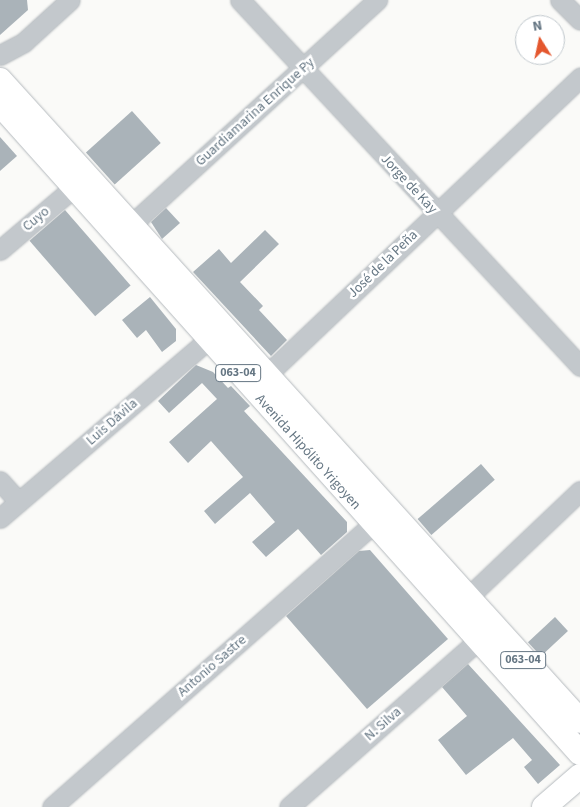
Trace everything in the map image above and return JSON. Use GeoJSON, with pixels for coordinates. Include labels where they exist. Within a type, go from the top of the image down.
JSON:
{"type":"FeatureCollection","features":[{"type":"Feature","properties":{"kind":"main road","name":"Avenida Hipólito Yrigoyen"},"geometry":{"type":"LineString","coordinates":[[0,80],[133,223],[216,333]]}},
{"type":"Feature","properties":{"kind":"main road","name":"Avenida Hipólito Yrigoyen"},"geometry":{"type":"LineString","coordinates":[[0,104],[73,188],[216,333],[259,382],[580,721]]}},
{"type":"Feature","properties":{"kind":"main road","name":"Avenida Hipólito Yrigoyen"},"geometry":{"type":"LineString","coordinates":[[259,382],[373,524],[477,641],[580,752]]}},
{"type":"Feature","properties":{"kind":"main road"},"geometry":{"type":"LineString","coordinates":[[544,807],[580,776]]}},
{"type":"Feature","properties":{"kind":"street"},"geometry":{"type":"LineString","coordinates":[[0,55],[24,42],[70,0]]}},
{"type":"Feature","properties":{"kind":"street","name":"Jorge de Kay"},"geometry":{"type":"LineString","coordinates":[[240,0],[436,214],[580,366]]}},
{"type":"Feature","properties":{"kind":"street","name":"Guardiamarina Enrique Py"},"geometry":{"type":"LineString","coordinates":[[133,223],[303,70],[377,0]]}},
{"type":"Feature","properties":{"kind":"street"},"geometry":{"type":"LineString","coordinates":[[560,0],[580,20]]}},
{"type":"Feature","properties":{"kind":"street","name":"José de la Peña"},"geometry":{"type":"LineString","coordinates":[[259,382],[580,77]]}},
{"type":"Feature","properties":{"kind":"street","name":"Cuyo"},"geometry":{"type":"LineString","coordinates":[[0,250],[73,188]]}},
{"type":"Feature","properties":{"kind":"street","name":"Luis Dávila"},"geometry":{"type":"LineString","coordinates":[[0,518],[216,333]]}},
{"type":"Feature","properties":{"kind":"street"},"geometry":{"type":"LineString","coordinates":[[0,481],[19,502]]}},
{"type":"Feature","properties":{"kind":"street"},"geometry":{"type":"LineString","coordinates":[[466,599],[580,491]]}},
{"type":"Feature","properties":{"kind":"street","name":"Antonio Sastre"},"geometry":{"type":"LineString","coordinates":[[52,807],[373,524]]}},
{"type":"Feature","properties":{"kind":"street","name":"N. Silva"},"geometry":{"type":"LineString","coordinates":[[289,807],[477,641]]}},
{"type":"Feature","properties":{"kind":"building"},"geometry":{"type":"Polygon","coordinates":[[[0,0],[27,0],[28,10],[0,35],[0,0]]]}},
{"type":"Feature","properties":{"kind":"building"},"geometry":{"type":"Polygon","coordinates":[[[132,111],[161,143],[115,184],[86,152],[132,111]]]}},
{"type":"Feature","properties":{"kind":"building"},"geometry":{"type":"Polygon","coordinates":[[[0,137],[17,156],[0,171],[0,137]]]}},
{"type":"Feature","properties":{"kind":"building"},"geometry":{"type":"Polygon","coordinates":[[[166,208],[180,223],[162,239],[151,222],[166,208]]]}},
{"type":"Feature","properties":{"kind":"building"},"geometry":{"type":"Polygon","coordinates":[[[65,210],[131,285],[95,316],[30,241],[65,210]]]}},
{"type":"Feature","properties":{"kind":"building"},"geometry":{"type":"Polygon","coordinates":[[[265,230],[279,244],[240,282],[263,306],[259,310],[287,340],[271,356],[193,272],[219,249],[231,263],[265,230]]]}},
{"type":"Feature","properties":{"kind":"building"},"geometry":{"type":"Polygon","coordinates":[[[150,297],[176,329],[176,341],[162,352],[146,330],[137,338],[122,320],[150,297]]]}},
{"type":"Feature","properties":{"kind":"building"},"geometry":{"type":"Polygon","coordinates":[[[196,365],[213,372],[228,388],[231,386],[250,406],[244,411],[347,522],[347,532],[321,555],[298,529],[266,557],[252,542],[275,522],[250,493],[215,524],[204,511],[243,477],[211,441],[188,463],[169,442],[217,399],[202,383],[169,413],[158,401],[196,365]]]}},
{"type":"Feature","properties":{"kind":"building"},"geometry":{"type":"Polygon","coordinates":[[[481,464],[495,480],[431,535],[418,519],[481,464]]]}},
{"type":"Feature","properties":{"kind":"building"},"geometry":{"type":"Polygon","coordinates":[[[370,550],[448,639],[367,709],[286,616],[359,551],[370,550]]]}},
{"type":"Feature","properties":{"kind":"building"},"geometry":{"type":"Polygon","coordinates":[[[555,617],[568,631],[541,656],[528,642],[555,617]]]}},
{"type":"Feature","properties":{"kind":"building"},"geometry":{"type":"Polygon","coordinates":[[[468,664],[560,765],[538,784],[524,767],[532,760],[513,738],[466,775],[438,740],[467,716],[442,687],[468,664]]]}}]}
